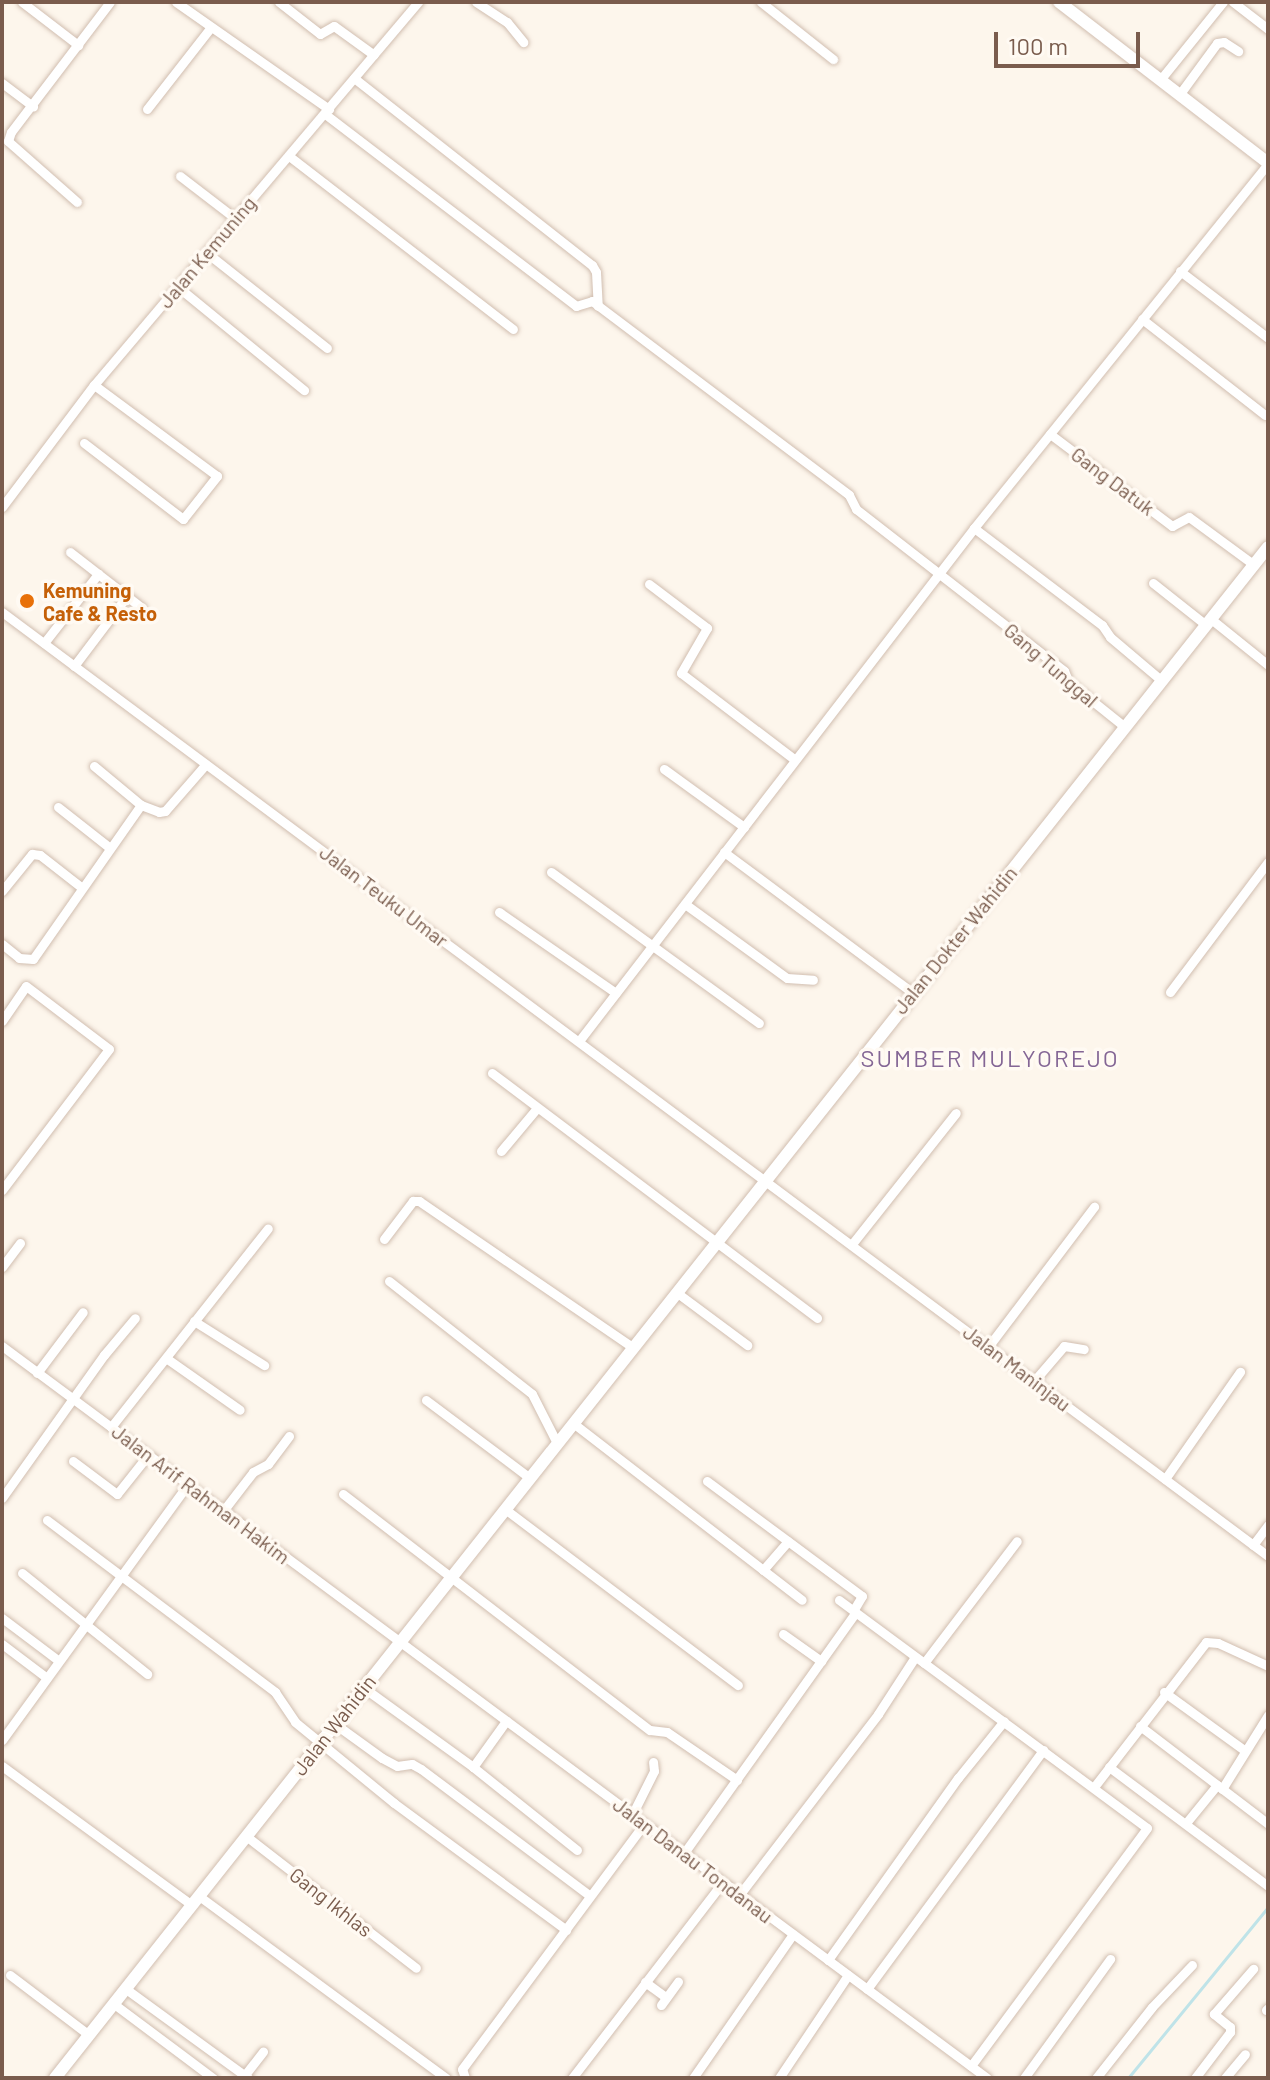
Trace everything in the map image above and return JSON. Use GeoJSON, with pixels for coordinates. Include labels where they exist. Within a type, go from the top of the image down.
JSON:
{"type":"FeatureCollection","features":[{"type":"Feature","properties":{"kind":"street"},"geometry":{"type":"LineString","coordinates":[[22,2],[78,45]]}},
{"type":"Feature","properties":{"kind":"street"},"geometry":{"type":"LineString","coordinates":[[77,202],[5,141],[110,2]]}},
{"type":"Feature","properties":{"kind":"street"},"geometry":{"type":"LineString","coordinates":[[176,2],[327,111],[576,306],[590,300],[598,306]]}},
{"type":"Feature","properties":{"kind":"street"},"geometry":{"type":"LineString","coordinates":[[279,2],[320,34],[334,26],[374,55]]}},
{"type":"Feature","properties":{"kind":"street","name":"Jalan Kemuning"},"geometry":{"type":"LineString","coordinates":[[2,507],[94,385],[418,2]]}},
{"type":"Feature","properties":{"kind":"street"},"geometry":{"type":"LineString","coordinates":[[476,2],[507,22],[523,42]]}},
{"type":"Feature","properties":{"kind":"street"},"geometry":{"type":"LineString","coordinates":[[761,2],[833,59]]}},
{"type":"Feature","properties":{"kind":"street"},"geometry":{"type":"LineString","coordinates":[[579,1041],[974,528],[1268,163],[1059,2]]}},
{"type":"Feature","properties":{"kind":"street"},"geometry":{"type":"LineString","coordinates":[[1160,80],[1223,2]]}},
{"type":"Feature","properties":{"kind":"street"},"geometry":{"type":"LineString","coordinates":[[1233,2],[1268,29]]}},
{"type":"Feature","properties":{"kind":"street"},"geometry":{"type":"LineString","coordinates":[[147,109],[211,27]]}},
{"type":"Feature","properties":{"kind":"street"},"geometry":{"type":"LineString","coordinates":[[1179,95],[1217,43],[1224,42],[1238,51]]}},
{"type":"Feature","properties":{"kind":"street"},"geometry":{"type":"LineString","coordinates":[[354,78],[592,265],[596,272],[598,306]]}},
{"type":"Feature","properties":{"kind":"street"},"geometry":{"type":"LineString","coordinates":[[2,83],[33,106]]}},
{"type":"Feature","properties":{"kind":"street"},"geometry":{"type":"LineString","coordinates":[[289,156],[513,329]]}},
{"type":"Feature","properties":{"kind":"street"},"geometry":{"type":"LineString","coordinates":[[180,176],[236,219]]}},
{"type":"Feature","properties":{"kind":"street"},"geometry":{"type":"LineString","coordinates":[[207,253],[327,348]]}},
{"type":"Feature","properties":{"kind":"street"},"geometry":{"type":"LineString","coordinates":[[1180,271],[1268,338]]}},
{"type":"Feature","properties":{"kind":"street"},"geometry":{"type":"LineString","coordinates":[[178,287],[304,390]]}},
{"type":"Feature","properties":{"kind":"street","name":"Gang Tunggal"},"geometry":{"type":"LineString","coordinates":[[598,306],[849,495],[856,509],[1064,671],[1069,682],[1125,727]]}},
{"type":"Feature","properties":{"kind":"street"},"geometry":{"type":"LineString","coordinates":[[1142,319],[1265,415]]}},
{"type":"Feature","properties":{"kind":"street"},"geometry":{"type":"LineString","coordinates":[[84,443],[183,519],[217,476],[94,385]]}},
{"type":"Feature","properties":{"kind":"street","name":"Gang Datuk"},"geometry":{"type":"LineString","coordinates":[[1050,434],[1172,526],[1189,517],[1254,565]]}},
{"type":"Feature","properties":{"kind":"street"},"geometry":{"type":"LineString","coordinates":[[974,528],[1102,625],[1110,637],[1162,681]]}},
{"type":"Feature","properties":{"kind":"street","name":"Jalan Dokter Wahidin"},"geometry":{"type":"LineString","coordinates":[[613,1372],[1268,547]]}},
{"type":"Feature","properties":{"kind":"street"},"geometry":{"type":"LineString","coordinates":[[70,552],[142,608]]}},
{"type":"Feature","properties":{"kind":"street"},"geometry":{"type":"LineString","coordinates":[[44,643],[98,574]]}},
{"type":"Feature","properties":{"kind":"street"},"geometry":{"type":"LineString","coordinates":[[1153,583],[1268,665]]}},
{"type":"Feature","properties":{"kind":"street"},"geometry":{"type":"LineString","coordinates":[[649,584],[707,628],[681,673],[795,760]]}},
{"type":"Feature","properties":{"kind":"street"},"geometry":{"type":"LineString","coordinates":[[74,666],[127,596]]}},
{"type":"Feature","properties":{"kind":"street","name":"Jalan Teuku Umar"},"geometry":{"type":"LineString","coordinates":[[2,612],[765,1179]]}},
{"type":"Feature","properties":{"kind":"street"},"geometry":{"type":"LineString","coordinates":[[94,766],[141,805],[159,812],[165,811],[206,764]]}},
{"type":"Feature","properties":{"kind":"street"},"geometry":{"type":"LineString","coordinates":[[664,769],[744,827]]}},
{"type":"Feature","properties":{"kind":"street"},"geometry":{"type":"LineString","coordinates":[[2,944],[19,958],[33,959],[141,805]]}},
{"type":"Feature","properties":{"kind":"street"},"geometry":{"type":"LineString","coordinates":[[58,807],[110,848]]}},
{"type":"Feature","properties":{"kind":"street"},"geometry":{"type":"LineString","coordinates":[[724,852],[913,993]]}},
{"type":"Feature","properties":{"kind":"street"},"geometry":{"type":"LineString","coordinates":[[2,891],[27,857],[37,854],[81,887]]}},
{"type":"Feature","properties":{"kind":"street"},"geometry":{"type":"LineString","coordinates":[[1170,992],[1268,862]]}},
{"type":"Feature","properties":{"kind":"street"},"geometry":{"type":"LineString","coordinates":[[551,872],[759,1023]]}},
{"type":"Feature","properties":{"kind":"street"},"geometry":{"type":"LineString","coordinates":[[685,904],[787,978],[813,980]]}},
{"type":"Feature","properties":{"kind":"street"},"geometry":{"type":"LineString","coordinates":[[499,912],[616,993]]}},
{"type":"Feature","properties":{"kind":"street"},"geometry":{"type":"LineString","coordinates":[[2,1021],[26,986],[109,1049],[2,1190]]}},
{"type":"Feature","properties":{"kind":"street"},"geometry":{"type":"LineString","coordinates":[[492,1073],[817,1318]]}},
{"type":"Feature","properties":{"kind":"street"},"geometry":{"type":"LineString","coordinates":[[501,1151],[537,1108]]}},
{"type":"Feature","properties":{"kind":"street"},"geometry":{"type":"LineString","coordinates":[[852,1244],[956,1113]]}},
{"type":"Feature","properties":{"kind":"street","name":"Jalan Maninjau"},"geometry":{"type":"LineString","coordinates":[[765,1179],[1268,1556]]}},
{"type":"Feature","properties":{"kind":"street"},"geometry":{"type":"LineString","coordinates":[[384,1239],[413,1201],[419,1201],[632,1347]]}},
{"type":"Feature","properties":{"kind":"street"},"geometry":{"type":"LineString","coordinates":[[988,1347],[1094,1207]]}},
{"type":"Feature","properties":{"kind":"street"},"geometry":{"type":"LineString","coordinates":[[111,1427],[268,1228]]}},
{"type":"Feature","properties":{"kind":"street"},"geometry":{"type":"LineString","coordinates":[[2,1267],[20,1243]]}},
{"type":"Feature","properties":{"kind":"street"},"geometry":{"type":"LineString","coordinates":[[389,1281],[532,1394],[557,1443]]}},
{"type":"Feature","properties":{"kind":"street"},"geometry":{"type":"LineString","coordinates":[[676,1292],[747,1345]]}},
{"type":"Feature","properties":{"kind":"street"},"geometry":{"type":"LineString","coordinates":[[37,1373],[83,1312]]}},
{"type":"Feature","properties":{"kind":"street"},"geometry":{"type":"LineString","coordinates":[[2,1498],[104,1355],[135,1318]]}},
{"type":"Feature","properties":{"kind":"street"},"geometry":{"type":"LineString","coordinates":[[194,1321],[264,1365]]}},
{"type":"Feature","properties":{"kind":"street","name":"Jalan Arif Rahman Hakim"},"geometry":{"type":"LineString","coordinates":[[2,1346],[400,1642]]}},
{"type":"Feature","properties":{"kind":"street"},"geometry":{"type":"LineString","coordinates":[[1034,1381],[1063,1347],[1084,1349]]}},
{"type":"Feature","properties":{"kind":"street"},"geometry":{"type":"LineString","coordinates":[[166,1358],[240,1410]]}},
{"type":"Feature","properties":{"kind":"street","name":"Jalan Wahidin"},"geometry":{"type":"LineString","coordinates":[[55,2078],[613,1372]]}},
{"type":"Feature","properties":{"kind":"street"},"geometry":{"type":"LineString","coordinates":[[1165,1479],[1240,1372]]}},
{"type":"Feature","properties":{"kind":"street"},"geometry":{"type":"LineString","coordinates":[[426,1400],[530,1478]]}},
{"type":"Feature","properties":{"kind":"street"},"geometry":{"type":"LineString","coordinates":[[573,1423],[802,1600]]}},
{"type":"Feature","properties":{"kind":"street"},"geometry":{"type":"LineString","coordinates":[[223,1511],[253,1472],[268,1464],[289,1436]]}},
{"type":"Feature","properties":{"kind":"street"},"geometry":{"type":"LineString","coordinates":[[73,1461],[117,1494],[148,1455]]}},
{"type":"Feature","properties":{"kind":"street"},"geometry":{"type":"LineString","coordinates":[[684,1853],[821,1661],[862,1596],[707,1481]]}},
{"type":"Feature","properties":{"kind":"street"},"geometry":{"type":"LineString","coordinates":[[2,1740],[188,1484]]}},
{"type":"Feature","properties":{"kind":"street"},"geometry":{"type":"LineString","coordinates":[[343,1494],[650,1730],[667,1732],[737,1780]]}},
{"type":"Feature","properties":{"kind":"street"},"geometry":{"type":"LineString","coordinates":[[505,1509],[738,1685]]}},
{"type":"Feature","properties":{"kind":"street"},"geometry":{"type":"LineString","coordinates":[[47,1520],[275,1692],[286,1713],[394,1803],[566,1930]]}},
{"type":"Feature","properties":{"kind":"street"},"geometry":{"type":"LineString","coordinates":[[1253,1545],[1268,1525]]}},
{"type":"Feature","properties":{"kind":"street"},"geometry":{"type":"LineString","coordinates":[[763,1570],[788,1541]]}},
{"type":"Feature","properties":{"kind":"street"},"geometry":{"type":"LineString","coordinates":[[740,1894],[920,1660],[1017,1541]]}},
{"type":"Feature","properties":{"kind":"street"},"geometry":{"type":"LineString","coordinates":[[22,1573],[147,1674]]}},
{"type":"Feature","properties":{"kind":"street"},"geometry":{"type":"LineString","coordinates":[[839,1600],[1143,1822],[1146,1832],[974,2072]]}},
{"type":"Feature","properties":{"kind":"street"},"geometry":{"type":"LineString","coordinates":[[2,1618],[59,1661]]}},
{"type":"Feature","properties":{"kind":"street"},"geometry":{"type":"LineString","coordinates":[[783,1634],[821,1661]]}},
{"type":"Feature","properties":{"kind":"street"},"geometry":{"type":"LineString","coordinates":[[1094,1787],[1200,1647],[1209,1641],[1268,1666]]}},
{"type":"Feature","properties":{"kind":"street","name":"Jalan Danau Tondanau"},"geometry":{"type":"LineString","coordinates":[[400,1642],[974,2072],[987,2078]]}},
{"type":"Feature","properties":{"kind":"street"},"geometry":{"type":"LineString","coordinates":[[2,1644],[47,1678]]}},
{"type":"Feature","properties":{"kind":"street"},"geometry":{"type":"LineString","coordinates":[[364,1688],[473,1767],[577,1850]]}},
{"type":"Feature","properties":{"kind":"street"},"geometry":{"type":"LineString","coordinates":[[1164,1692],[1244,1750]]}},
{"type":"Feature","properties":{"kind":"street"},"geometry":{"type":"LineString","coordinates":[[1186,1823],[1219,1787],[1268,1715]]}},
{"type":"Feature","properties":{"kind":"street"},"geometry":{"type":"LineString","coordinates":[[473,1767],[506,1721]]}},
{"type":"Feature","properties":{"kind":"street"},"geometry":{"type":"LineString","coordinates":[[828,1960],[958,1778],[1004,1721]]}},
{"type":"Feature","properties":{"kind":"street"},"geometry":{"type":"LineString","coordinates":[[335,1724],[397,1766],[412,1764],[421,1769],[590,1896]]}},
{"type":"Feature","properties":{"kind":"street"},"geometry":{"type":"LineString","coordinates":[[1140,1726],[1268,1824]]}},
{"type":"Feature","properties":{"kind":"street"},"geometry":{"type":"LineString","coordinates":[[867,1989],[1043,1750]]}},
{"type":"Feature","properties":{"kind":"street"},"geometry":{"type":"LineString","coordinates":[[632,1815],[654,1771],[653,1762]]}},
{"type":"Feature","properties":{"kind":"street"},"geometry":{"type":"LineString","coordinates":[[2,1766],[446,2078]]}},
{"type":"Feature","properties":{"kind":"street"},"geometry":{"type":"LineString","coordinates":[[1109,1767],[1268,1886]]}},
{"type":"Feature","properties":{"kind":"street"},"geometry":{"type":"LineString","coordinates":[[465,2078],[462,2069],[644,1824]]}},
{"type":"Feature","properties":{"kind":"street","name":"Gang Ikhlas"},"geometry":{"type":"LineString","coordinates":[[246,1836],[416,1968]]}},
{"type":"Feature","properties":{"kind":"street"},"geometry":{"type":"LineString","coordinates":[[572,2078],[723,1882]]}},
{"type":"Feature","properties":{"kind":"street"},"geometry":{"type":"LineString","coordinates":[[693,2078],[793,1934]]}},
{"type":"Feature","properties":{"kind":"street"},"geometry":{"type":"LineString","coordinates":[[1024,2078],[1110,1959]]}},
{"type":"Feature","properties":{"kind":"street"},"geometry":{"type":"LineString","coordinates":[[1096,2078],[1152,2007],[1192,1965]]}},
{"type":"Feature","properties":{"kind":"street"},"geometry":{"type":"LineString","coordinates":[[1195,2078],[1230,2032],[1230,2027],[1214,2014],[1253,1969]]}},
{"type":"Feature","properties":{"kind":"street"},"geometry":{"type":"LineString","coordinates":[[10,1975],[89,2035]]}},
{"type":"Feature","properties":{"kind":"street"},"geometry":{"type":"LineString","coordinates":[[779,2078],[848,1975]]}},
{"type":"Feature","properties":{"kind":"street"},"geometry":{"type":"LineString","coordinates":[[645,1982],[664,2001],[678,1982]]}},
{"type":"Feature","properties":{"kind":"street"},"geometry":{"type":"LineString","coordinates":[[126,1989],[246,2077],[263,2052]]}},
{"type":"Feature","properties":{"kind":"street"},"geometry":{"type":"LineString","coordinates":[[114,2004],[212,2077],[223,2061]]}},
{"type":"Feature","properties":{"kind":"street"},"geometry":{"type":"LineString","coordinates":[[1225,2078],[1245,2054]]}},
{"type":"Feature","properties":{"kind":"waterway"},"geometry":{"type":"LineString","coordinates":[[1128,2078],[1268,1907]]}},
{"type":"Feature","properties":{"kind":"place","name":"Kemuning Cafe & Resto"},"geometry":{"type":"Point","coordinates":[27,601]}},
{"type":"Feature","properties":{"kind":"district","name":"SUMBER MULYOREJO"},"geometry":{"type":"Point","coordinates":[990,1058]}}]}
